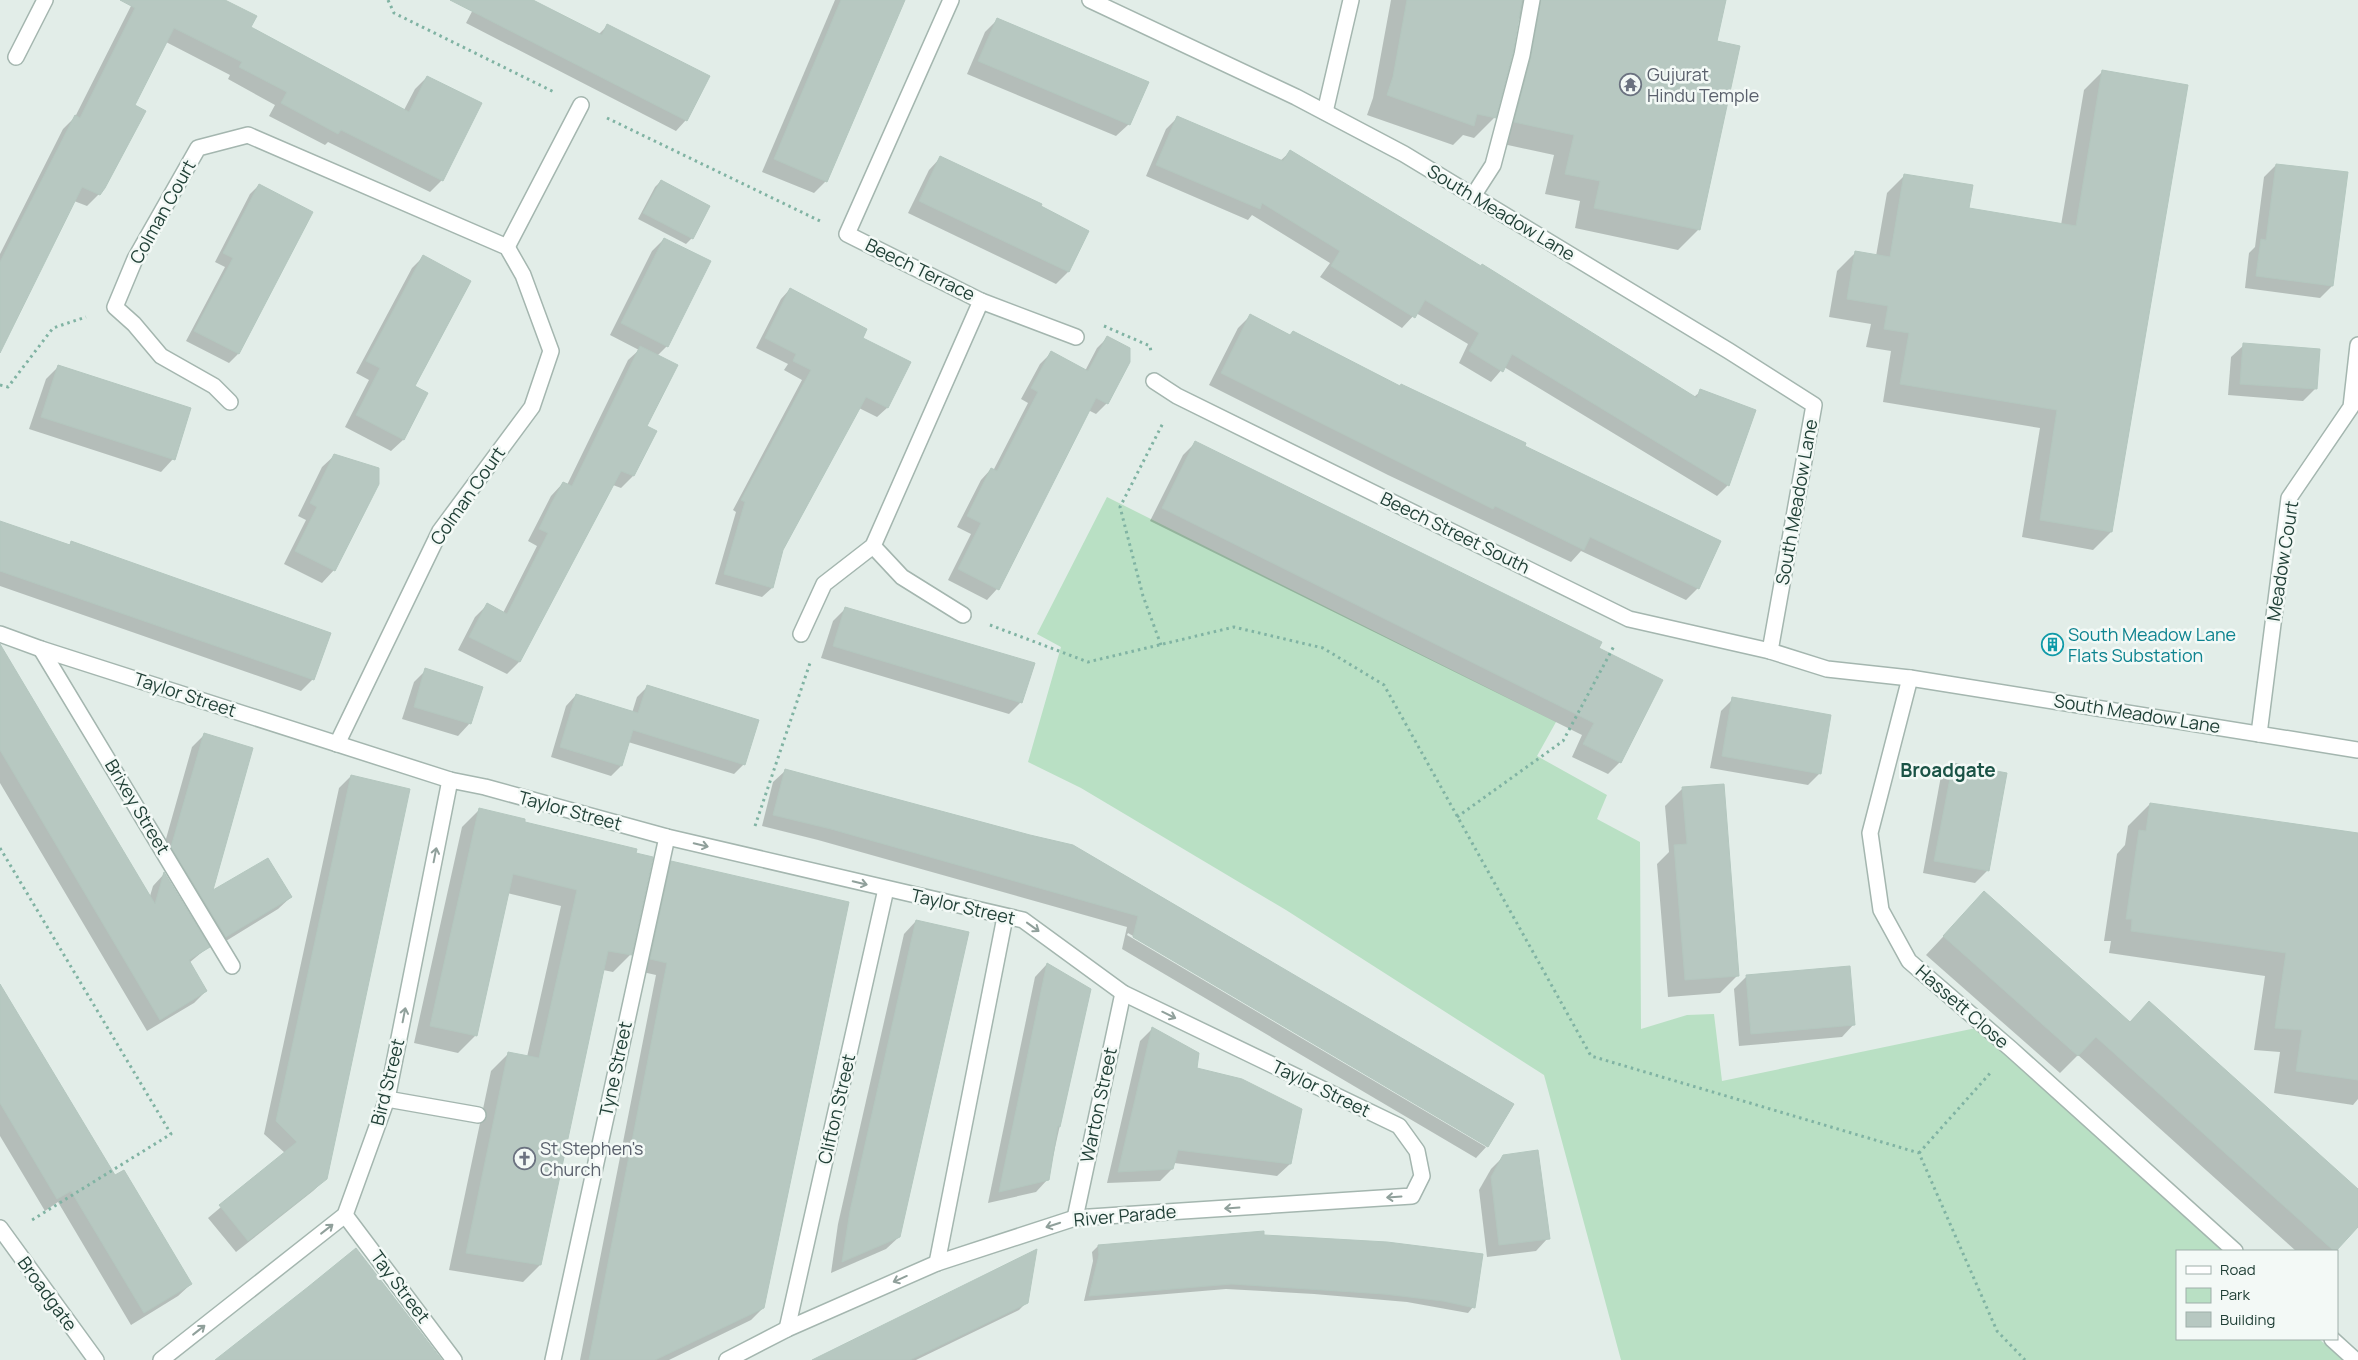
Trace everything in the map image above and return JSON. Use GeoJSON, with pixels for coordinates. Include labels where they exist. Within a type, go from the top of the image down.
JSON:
{"type":"FeatureCollection","features":[{"type":"Feature","properties":{"kind":"street"},"geometry":{"type":"LineString","coordinates":[[16,57],[45,0]]}},
{"type":"Feature","properties":{"kind":"street","name":"Beech Terrace"},"geometry":{"type":"LineString","coordinates":[[801,634],[824,584],[873,546],[981,301],[847,234],[950,0]]}},
{"type":"Feature","properties":{"kind":"street","name":"South Meadow Lane"},"geometry":{"type":"LineString","coordinates":[[1090,0],[1325,112],[1404,154],[1720,346],[1814,406],[1770,650],[1827,669],[1910,678],[2358,750]]}},
{"type":"Feature","properties":{"kind":"street"},"geometry":{"type":"LineString","coordinates":[[1325,112],[1351,0]]}},
{"type":"Feature","properties":{"kind":"street"},"geometry":{"type":"LineString","coordinates":[[1473,196],[1493,165],[1522,55],[1532,0]]}},
{"type":"Feature","properties":{"kind":"street"},"geometry":{"type":"LineString","coordinates":[[507,247],[581,105]]}},
{"type":"Feature","properties":{"kind":"street","name":"Colman Court"},"geometry":{"type":"LineString","coordinates":[[115,307],[135,259],[198,148],[248,135],[507,247],[522,275],[550,351],[532,407],[440,531],[337,744]]}},
{"type":"Feature","properties":{"kind":"street"},"geometry":{"type":"LineString","coordinates":[[981,301],[1076,337]]}},
{"type":"Feature","properties":{"kind":"street"},"geometry":{"type":"LineString","coordinates":[[115,307],[134,324],[161,356],[214,386],[230,402]]}},
{"type":"Feature","properties":{"kind":"street","name":"Meadow Court"},"geometry":{"type":"LineString","coordinates":[[2258,734],[2289,498],[2351,407],[2358,345]]}},
{"type":"Feature","properties":{"kind":"street","name":"Beech Street South"},"geometry":{"type":"LineString","coordinates":[[1154,381],[1177,396],[1629,619],[1770,650]]}},
{"type":"Feature","properties":{"kind":"street"},"geometry":{"type":"LineString","coordinates":[[873,546],[902,578],[963,615]]}},
{"type":"Feature","properties":{"kind":"street","name":"Taylor Street"},"geometry":{"type":"LineString","coordinates":[[0,634],[41,649],[450,780],[485,787],[667,837],[1023,920],[1123,993],[1399,1126],[1417,1151]]}},
{"type":"Feature","properties":{"kind":"street","name":"Brixey Street"},"geometry":{"type":"LineString","coordinates":[[41,649],[232,966]]}},
{"type":"Feature","properties":{"kind":"street","name":"Hassett Close"},"geometry":{"type":"LineString","coordinates":[[1910,678],[1870,833],[1881,910],[1909,961],[2011,1049],[2234,1250]]}},
{"type":"Feature","properties":{"kind":"street","name":"Bird Street"},"geometry":{"type":"LineString","coordinates":[[345,1215],[388,1099],[450,780]]}},
{"type":"Feature","properties":{"kind":"street","name":"Tyne Street"},"geometry":{"type":"LineString","coordinates":[[553,1360],[667,837]]}},
{"type":"Feature","properties":{"kind":"street","name":"Clifton Street"},"geometry":{"type":"LineString","coordinates":[[787,1329],[886,889]]}},
{"type":"Feature","properties":{"kind":"street"},"geometry":{"type":"LineString","coordinates":[[937,1263],[1005,917]]}},
{"type":"Feature","properties":{"kind":"street","name":"Warton Street"},"geometry":{"type":"LineString","coordinates":[[1075,1218],[1123,993]]}},
{"type":"Feature","properties":{"kind":"street"},"geometry":{"type":"LineString","coordinates":[[388,1099],[478,1115]]}},
{"type":"Feature","properties":{"kind":"street","name":"River Parade"},"geometry":{"type":"LineString","coordinates":[[727,1360],[787,1329],[937,1263],[1075,1218],[1412,1196],[1422,1176],[1417,1151]]}},
{"type":"Feature","properties":{"kind":"street"},"geometry":{"type":"LineString","coordinates":[[161,1360],[345,1215]]}},
{"type":"Feature","properties":{"kind":"street","name":"Tay Street"},"geometry":{"type":"LineString","coordinates":[[345,1215],[454,1360]]}},
{"type":"Feature","properties":{"kind":"street","name":"Broadgate"},"geometry":{"type":"LineString","coordinates":[[3,1232],[96,1360]]}},
{"type":"Feature","properties":{"kind":"street"},"geometry":{"type":"LineString","coordinates":[[2333,1340],[2353,1358]]}},
{"type":"Feature","properties":{"kind":"path"},"geometry":{"type":"LineString","coordinates":[[388,0],[394,13],[847,234]]}},
{"type":"Feature","properties":{"kind":"path"},"geometry":{"type":"LineString","coordinates":[[0,385],[8,387],[53,328],[115,307]]}},
{"type":"Feature","properties":{"kind":"path"},"geometry":{"type":"LineString","coordinates":[[1076,337],[1101,324],[1150,346],[1154,381]]}},
{"type":"Feature","properties":{"kind":"path"},"geometry":{"type":"LineString","coordinates":[[1161,645],[1142,596],[1120,507],[1177,396]]}},
{"type":"Feature","properties":{"kind":"path"},"geometry":{"type":"LineString","coordinates":[[963,615],[1088,662],[1234,626],[1323,648],[1384,685],[1591,1056],[1919,1152]]}},
{"type":"Feature","properties":{"kind":"path"},"geometry":{"type":"LineString","coordinates":[[1457,817],[1563,741],[1629,619]]}},
{"type":"Feature","properties":{"kind":"path"},"geometry":{"type":"LineString","coordinates":[[745,856],[819,638],[801,634]]}},
{"type":"Feature","properties":{"kind":"path"},"geometry":{"type":"LineString","coordinates":[[0,848],[171,1134],[3,1232]]}},
{"type":"Feature","properties":{"kind":"path"},"geometry":{"type":"LineString","coordinates":[[1919,1152],[2011,1049]]}},
{"type":"Feature","properties":{"kind":"path"},"geometry":{"type":"LineString","coordinates":[[1919,1152],[1997,1331],[2025,1360]]}},
{"type":"Feature","properties":{"kind":"green space"},"geometry":{"type":"Polygon","coordinates":[[[1107,497],[1556,722],[1537,756],[1607,795],[1597,819],[1640,842],[1641,1029],[1687,1015],[1714,1014],[1722,1081],[1976,1028],[2222,1250],[2176,1250],[2176,1340],[2320,1340],[2343,1360],[1621,1360],[1544,1075],[1286,910],[1081,788],[1028,762],[1061,647],[1037,634],[1107,497]]]}},
{"type":"Feature","properties":{"kind":"building"},"geometry":{"type":"Polygon","coordinates":[[[120,0],[225,0],[257,16],[251,27],[409,112],[427,76],[482,103],[443,181],[341,130],[338,134],[281,103],[287,92],[239,67],[242,62],[174,28],[135,105],[146,111],[105,188],[100,195],[82,187],[0,353],[0,262],[75,115],[80,118],[135,8],[120,0]]]}},
{"type":"Feature","properties":{"kind":"building"},"geometry":{"type":"Polygon","coordinates":[[[450,0],[533,0],[602,35],[607,24],[710,76],[687,121],[450,0]]]}},
{"type":"Feature","properties":{"kind":"building"},"geometry":{"type":"Polygon","coordinates":[[[841,0],[905,0],[827,182],[774,159],[841,0]]]}},
{"type":"Feature","properties":{"kind":"building"},"geometry":{"type":"Polygon","coordinates":[[[1407,0],[1522,0],[1513,53],[1496,118],[1477,114],[1474,126],[1387,95],[1393,77],[1407,0]]]}},
{"type":"Feature","properties":{"kind":"building","name":"Gujurat Hindu Temple"},"geometry":{"type":"Polygon","coordinates":[[[1541,0],[1726,0],[1717,41],[1740,46],[1700,230],[1594,208],[1600,181],[1565,174],[1574,135],[1514,122],[1531,57],[1541,0]]]}},
{"type":"Feature","properties":{"kind":"building"},"geometry":{"type":"Polygon","coordinates":[[[997,18],[1149,82],[1130,125],[978,61],[997,18]]]}},
{"type":"Feature","properties":{"kind":"building"},"geometry":{"type":"Polygon","coordinates":[[[2102,70],[2188,85],[2112,532],[2040,520],[2057,410],[1900,384],[1909,333],[1884,329],[1888,306],[1847,299],[1855,251],[1890,257],[1904,174],[1973,185],[1969,208],[2076,226],[2102,70]]]}},
{"type":"Feature","properties":{"kind":"building"},"geometry":{"type":"Polygon","coordinates":[[[1177,116],[1283,161],[1290,150],[1481,266],[1482,264],[1697,398],[1700,389],[1756,410],[1729,486],[1512,354],[1503,372],[1469,351],[1479,333],[1425,300],[1415,318],[1331,266],[1340,251],[1262,203],[1260,209],[1156,165],[1177,116]]]}},
{"type":"Feature","properties":{"kind":"building"},"geometry":{"type":"Polygon","coordinates":[[[940,156],[1042,204],[1041,206],[1089,231],[1069,272],[919,201],[940,156]]]}},
{"type":"Feature","properties":{"kind":"building"},"geometry":{"type":"Polygon","coordinates":[[[2276,164],[2348,172],[2333,286],[2256,276],[2261,239],[2266,240],[2276,164]]]}},
{"type":"Feature","properties":{"kind":"building"},"geometry":{"type":"Polygon","coordinates":[[[661,180],[710,206],[693,239],[643,213],[661,180]]]}},
{"type":"Feature","properties":{"kind":"building"},"geometry":{"type":"Polygon","coordinates":[[[259,184],[313,212],[239,354],[194,331],[233,258],[223,253],[259,184]]]}},
{"type":"Feature","properties":{"kind":"building"},"geometry":{"type":"Polygon","coordinates":[[[664,238],[711,261],[668,347],[621,323],[664,238]]]}},
{"type":"Feature","properties":{"kind":"building"},"geometry":{"type":"Polygon","coordinates":[[[423,255],[471,281],[415,386],[428,393],[404,440],[356,415],[380,368],[366,361],[423,255]]]}},
{"type":"Feature","properties":{"kind":"building"},"geometry":{"type":"Polygon","coordinates":[[[790,288],[867,329],[863,338],[911,362],[888,408],[866,397],[783,550],[773,588],[724,574],[745,502],[741,500],[811,370],[793,361],[796,354],[765,338],[790,288]]]}},
{"type":"Feature","properties":{"kind":"building"},"geometry":{"type":"Polygon","coordinates":[[[1250,314],[1290,335],[1293,331],[1400,386],[1401,384],[1526,443],[1525,446],[1721,541],[1699,589],[1590,537],[1584,550],[1495,506],[1493,509],[1221,373],[1250,314]]]}},
{"type":"Feature","properties":{"kind":"building"},"geometry":{"type":"Polygon","coordinates":[[[1107,336],[1130,348],[1130,362],[1108,404],[1096,398],[999,590],[958,569],[981,523],[967,516],[991,468],[997,471],[1038,392],[1031,388],[1051,351],[1088,371],[1107,336]]]}},
{"type":"Feature","properties":{"kind":"building"},"geometry":{"type":"Polygon","coordinates":[[[2243,343],[2320,349],[2317,389],[2240,384],[2243,343]]]}},
{"type":"Feature","properties":{"kind":"building"},"geometry":{"type":"Polygon","coordinates":[[[640,346],[678,365],[647,426],[657,431],[634,476],[621,471],[520,662],[469,637],[487,603],[507,614],[548,533],[539,529],[551,504],[563,482],[572,486],[640,346]]]}},
{"type":"Feature","properties":{"kind":"building"},"geometry":{"type":"Polygon","coordinates":[[[58,365],[191,408],[175,460],[41,417],[58,365]]]}},
{"type":"Feature","properties":{"kind":"building"},"geometry":{"type":"Polygon","coordinates":[[[1195,441],[1602,642],[1599,648],[1663,680],[1621,763],[1583,744],[1594,723],[1162,508],[1195,441]]]}},
{"type":"Feature","properties":{"kind":"building"},"geometry":{"type":"Polygon","coordinates":[[[334,454],[379,468],[379,484],[335,571],[295,551],[317,507],[310,503],[334,454]]]}},
{"type":"Feature","properties":{"kind":"building"},"geometry":{"type":"Polygon","coordinates":[[[0,521],[70,545],[71,541],[331,633],[314,680],[0,571],[0,521]]]}},
{"type":"Feature","properties":{"kind":"building"},"geometry":{"type":"Polygon","coordinates":[[[845,607],[1035,663],[1022,703],[833,646],[845,607]]]}},
{"type":"Feature","properties":{"kind":"building"},"geometry":{"type":"Polygon","coordinates":[[[0,644],[155,904],[164,872],[210,947],[189,960],[207,991],[160,1020],[0,750],[0,644]]]}},
{"type":"Feature","properties":{"kind":"building"},"geometry":{"type":"Polygon","coordinates":[[[425,668],[483,687],[471,724],[414,707],[425,668]]]}},
{"type":"Feature","properties":{"kind":"building"},"geometry":{"type":"Polygon","coordinates":[[[647,685],[759,720],[745,765],[633,730],[622,766],[560,747],[576,694],[638,713],[647,685]]]}},
{"type":"Feature","properties":{"kind":"building"},"geometry":{"type":"Polygon","coordinates":[[[1732,697],[1831,715],[1821,774],[1722,756],[1732,697]]]}},
{"type":"Feature","properties":{"kind":"building"},"geometry":{"type":"Polygon","coordinates":[[[204,733],[253,748],[213,890],[268,858],[292,897],[226,937],[171,847],[204,733]]]}},
{"type":"Feature","properties":{"kind":"building"},"geometry":{"type":"Polygon","coordinates":[[[1953,763],[2007,773],[1989,871],[1934,861],[1953,763]]]}},
{"type":"Feature","properties":{"kind":"building"},"geometry":{"type":"Polygon","coordinates":[[[785,769],[1073,845],[1514,1104],[1488,1147],[1133,937],[1138,916],[831,829],[773,815],[785,769]]]}},
{"type":"Feature","properties":{"kind":"building"},"geometry":{"type":"Polygon","coordinates":[[[351,775],[410,789],[327,1179],[248,1241],[219,1205],[297,1142],[276,1121],[351,775]]]}},
{"type":"Feature","properties":{"kind":"building"},"geometry":{"type":"Polygon","coordinates":[[[1724,784],[1739,976],[1685,980],[1674,845],[1687,844],[1682,787],[1724,784]]]}},
{"type":"Feature","properties":{"kind":"building"},"geometry":{"type":"Polygon","coordinates":[[[2150,803],[2358,833],[2358,1080],[2296,1071],[2302,1030],[2275,1028],[2286,953],[2131,931],[2132,919],[2126,919],[2139,830],[2146,831],[2150,803]]]}},
{"type":"Feature","properties":{"kind":"building"},"geometry":{"type":"Polygon","coordinates":[[[479,808],[525,819],[525,822],[637,849],[636,853],[653,857],[632,955],[608,951],[541,1265],[466,1253],[508,1052],[539,1058],[577,890],[513,874],[477,1036],[430,1026],[479,808]]]}},
{"type":"Feature","properties":{"kind":"building"},"geometry":{"type":"Polygon","coordinates":[[[671,861],[849,902],[764,1308],[655,1360],[589,1360],[667,963],[650,959],[671,861]]]}},
{"type":"Feature","properties":{"kind":"building"},"geometry":{"type":"Polygon","coordinates":[[[1984,891],[2130,1022],[2149,1001],[2358,1189],[2358,1227],[2337,1250],[2333,1250],[2096,1037],[2078,1056],[1943,936],[1984,891]]]}},
{"type":"Feature","properties":{"kind":"building"},"geometry":{"type":"Polygon","coordinates":[[[916,920],[969,932],[900,1237],[842,1262],[850,1211],[916,920]]]}},
{"type":"Feature","properties":{"kind":"building"},"geometry":{"type":"Polygon","coordinates":[[[1047,963],[1091,989],[1060,1127],[1058,1126],[1049,1180],[999,1192],[1047,963]]]}},
{"type":"Feature","properties":{"kind":"building"},"geometry":{"type":"Polygon","coordinates":[[[1850,966],[1855,1025],[1751,1034],[1746,975],[1850,966]]]}},
{"type":"Feature","properties":{"kind":"building"},"geometry":{"type":"Polygon","coordinates":[[[0,984],[115,1175],[124,1170],[192,1284],[144,1313],[71,1191],[57,1199],[0,1103],[0,984]]]}},
{"type":"Feature","properties":{"kind":"building"},"geometry":{"type":"Polygon","coordinates":[[[1152,1027],[1199,1053],[1197,1068],[1242,1079],[1302,1109],[1291,1164],[1178,1150],[1173,1169],[1118,1172],[1152,1027]]]}},
{"type":"Feature","properties":{"kind":"building"},"geometry":{"type":"Polygon","coordinates":[[[1538,1150],[1550,1239],[1499,1245],[1491,1177],[1503,1155],[1538,1150]]]}},
{"type":"Feature","properties":{"kind":"building"},"geometry":{"type":"Polygon","coordinates":[[[1264,1231],[1264,1235],[1387,1242],[1483,1254],[1475,1308],[1443,1301],[1384,1294],[1232,1284],[1089,1296],[1099,1255],[1098,1245],[1264,1231]]]}},
{"type":"Feature","properties":{"kind":"building"},"geometry":{"type":"Polygon","coordinates":[[[356,1248],[442,1360],[215,1360],[308,1287],[356,1248]]]}},
{"type":"Feature","properties":{"kind":"building"},"geometry":{"type":"Polygon","coordinates":[[[1037,1249],[1028,1303],[910,1360],[812,1360],[1037,1249]]]}},
{"type":"Feature","properties":{"kind":"place","name":"Gujurat Hindu Temple"},"geometry":{"type":"Point","coordinates":[1631,85]}},
{"type":"Feature","properties":{"kind":"place","name":"South Meadow Lane Flats Substation"},"geometry":{"type":"Point","coordinates":[2052,645]}},
{"type":"Feature","properties":{"kind":"place","name":"St Stephen's Church"},"geometry":{"type":"Point","coordinates":[524,1159]}},
{"type":"Feature","properties":{"kind":"district","name":"Broadgate"},"geometry":{"type":"Point","coordinates":[1948,770]}}]}
